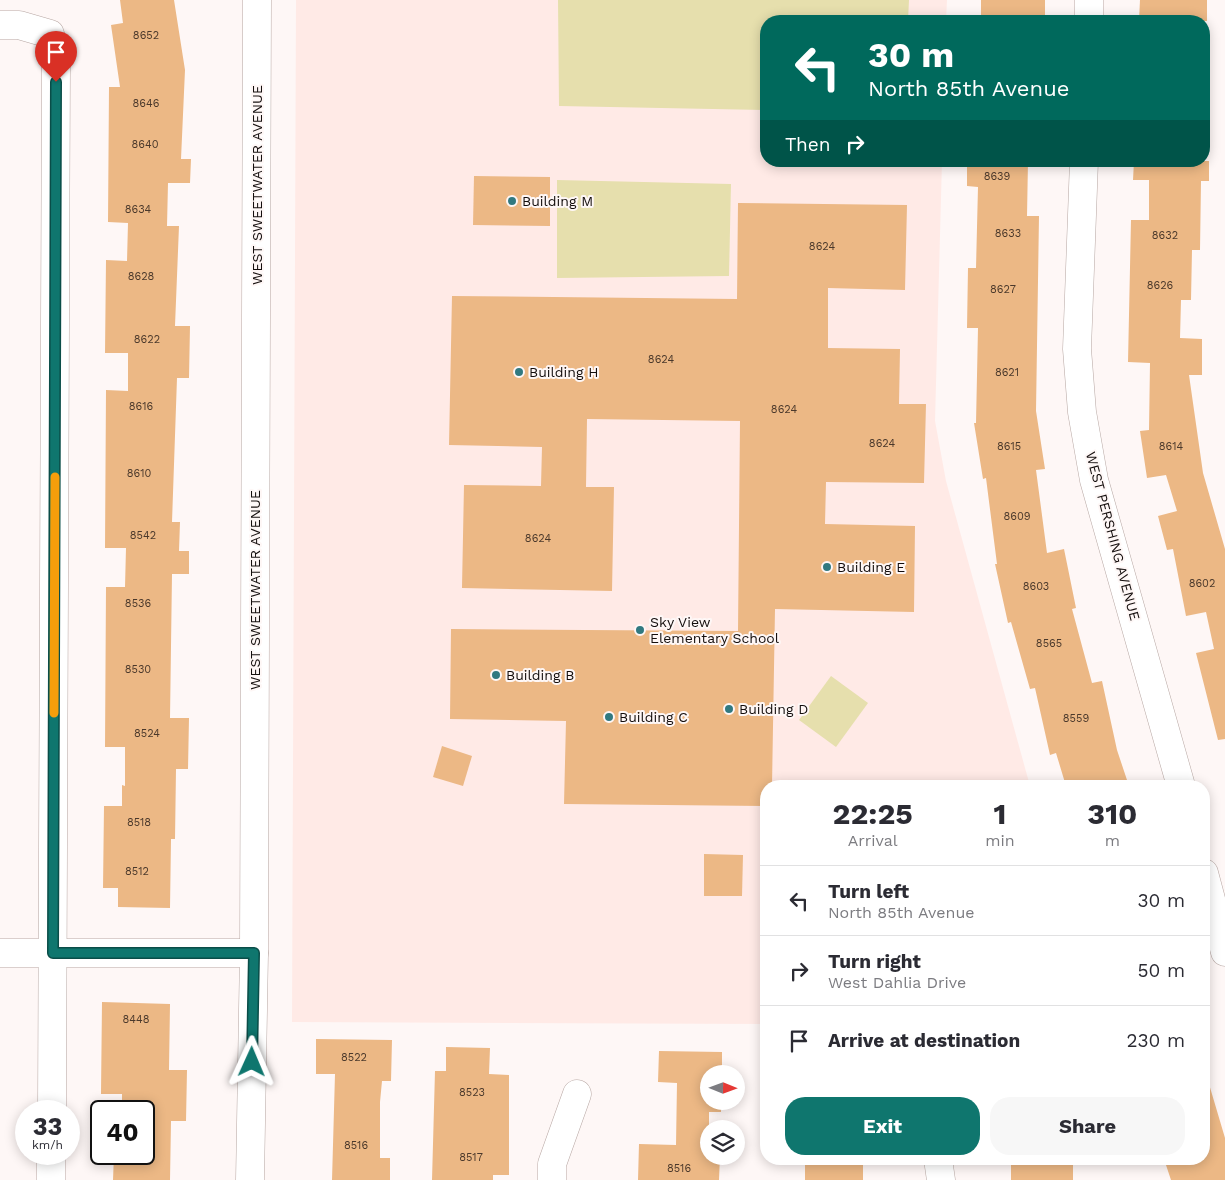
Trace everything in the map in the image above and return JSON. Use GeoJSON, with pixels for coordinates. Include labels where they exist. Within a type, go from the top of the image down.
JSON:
{"type":"FeatureCollection","features":[{"type":"Feature","properties":{"kind":"street","name":"WEST SWEETWATER AVENUE"},"geometry":{"type":"LineString","coordinates":[[250,1180],[254,953],[257,0]]}},
{"type":"Feature","properties":{"kind":"street"},"geometry":{"type":"LineString","coordinates":[[1088,15],[1089,0]]}},
{"type":"Feature","properties":{"kind":"street"},"geometry":{"type":"LineString","coordinates":[[0,25],[19,25],[50,34],[56,62],[52,1100]]}},
{"type":"Feature","properties":{"kind":"street","name":"WEST PERSHING AVENUE"},"geometry":{"type":"LineString","coordinates":[[1084,167],[1077,349],[1082,412],[1094,480],[1179,780]]}},
{"type":"Feature","properties":{"kind":"street"},"geometry":{"type":"LineString","coordinates":[[1210,896],[1225,952]]}},
{"type":"Feature","properties":{"kind":"street"},"geometry":{"type":"LineString","coordinates":[[0,953],[254,953]]}},
{"type":"Feature","properties":{"kind":"street"},"geometry":{"type":"LineString","coordinates":[[552,1180],[552,1164],[577,1094]]}},
{"type":"Feature","properties":{"kind":"street"},"geometry":{"type":"LineString","coordinates":[[51,1180],[52,1165]]}},
{"type":"Feature","properties":{"kind":"street"},"geometry":{"type":"LineString","coordinates":[[939,1165],[942,1180]]}},
{"type":"Feature","properties":{"kind":"shaded area","name":"Sky View Elementary School"},"geometry":{"type":"Polygon","coordinates":[[[296,0],[947,0],[946,15],[760,15],[760,167],[942,167],[935,421],[946,481],[1028,780],[760,780],[760,1024],[292,1022],[296,0]]]}},
{"type":"Feature","properties":{"kind":"shaded area"},"geometry":{"type":"Polygon","coordinates":[[[558,0],[909,0],[908,15],[760,15],[760,110],[559,106],[558,0]]]}},
{"type":"Feature","properties":{"kind":"shaded area"},"geometry":{"type":"Polygon","coordinates":[[[557,180],[731,184],[729,276],[557,278],[557,180]]]}},
{"type":"Feature","properties":{"kind":"shaded area"},"geometry":{"type":"Polygon","coordinates":[[[831,676],[868,703],[836,747],[799,720],[831,676]]]}},
{"type":"Feature","properties":{"kind":"building"},"geometry":{"type":"Polygon","coordinates":[[[120,0],[174,0],[185,70],[181,159],[191,159],[190,183],[168,183],[167,226],[179,226],[175,326],[190,326],[189,378],[177,378],[172,522],[180,522],[179,551],[189,551],[189,574],[172,574],[170,718],[189,718],[188,769],[176,769],[175,839],[171,839],[170,908],[118,907],[118,888],[103,888],[104,806],[122,806],[122,785],[125,786],[125,747],[105,747],[106,587],[125,587],[126,548],[105,548],[106,390],[128,391],[128,353],[105,353],[106,260],[127,261],[128,223],[108,222],[109,87],[120,87],[111,25],[123,23],[120,0]]]}},
{"type":"Feature","properties":{"kind":"building"},"geometry":{"type":"Polygon","coordinates":[[[981,0],[1045,0],[1045,15],[981,15],[981,0]]]}},
{"type":"Feature","properties":{"kind":"building"},"geometry":{"type":"Polygon","coordinates":[[[1140,0],[1207,0],[1207,15],[1139,15],[1140,0]]]}},
{"type":"Feature","properties":{"kind":"building"},"geometry":{"type":"Polygon","coordinates":[[[967,167],[1028,167],[1027,216],[1039,216],[1036,411],[1045,469],[1036,470],[1047,553],[1064,549],[1076,608],[1072,609],[1092,683],[1102,681],[1117,750],[1127,780],[1064,780],[1056,753],[1050,755],[1035,688],[1030,689],[1011,622],[1008,623],[995,564],[997,564],[986,478],[983,479],[974,423],[976,423],[978,328],[967,328],[968,268],[976,268],[978,187],[967,186],[967,167]]]}},
{"type":"Feature","properties":{"kind":"building"},"geometry":{"type":"Polygon","coordinates":[[[1134,167],[1209,167],[1209,181],[1201,181],[1200,250],[1192,250],[1191,300],[1181,300],[1180,338],[1202,339],[1202,375],[1189,375],[1203,473],[1225,549],[1225,739],[1218,740],[1196,653],[1214,649],[1206,612],[1186,616],[1173,549],[1167,550],[1158,516],[1177,511],[1166,475],[1147,478],[1140,431],[1149,430],[1150,363],[1128,362],[1131,220],[1149,220],[1149,180],[1133,180],[1134,167]]]}},
{"type":"Feature","properties":{"kind":"building","name":"Building M"},"geometry":{"type":"Polygon","coordinates":[[[474,176],[550,177],[550,226],[473,225],[474,176]]]}},
{"type":"Feature","properties":{"kind":"building"},"geometry":{"type":"Polygon","coordinates":[[[738,203],[907,205],[905,290],[828,288],[828,348],[900,349],[899,404],[926,404],[924,483],[826,482],[825,524],[915,526],[914,612],[775,609],[772,780],[760,780],[760,806],[564,804],[566,721],[450,719],[451,629],[738,631],[740,421],[587,419],[586,487],[614,487],[612,591],[462,588],[464,485],[541,486],[542,447],[449,445],[452,296],[737,299],[738,203]]]}},
{"type":"Feature","properties":{"kind":"building"},"geometry":{"type":"Polygon","coordinates":[[[442,746],[472,756],[463,786],[433,777],[442,746]]]}},
{"type":"Feature","properties":{"kind":"building"},"geometry":{"type":"Polygon","coordinates":[[[704,854],[743,855],[742,896],[704,896],[704,854]]]}},
{"type":"Feature","properties":{"kind":"building"},"geometry":{"type":"Polygon","coordinates":[[[102,1002],[170,1004],[169,1070],[187,1070],[186,1121],[171,1121],[170,1180],[113,1180],[114,1165],[155,1165],[155,1100],[122,1100],[122,1094],[101,1094],[102,1002]]]}},
{"type":"Feature","properties":{"kind":"building"},"geometry":{"type":"Polygon","coordinates":[[[316,1039],[392,1040],[391,1081],[382,1081],[380,1102],[380,1158],[390,1158],[390,1180],[332,1180],[335,1074],[316,1074],[316,1039]]]}},
{"type":"Feature","properties":{"kind":"building"},"geometry":{"type":"Polygon","coordinates":[[[446,1047],[490,1048],[489,1074],[509,1075],[509,1175],[493,1175],[493,1180],[432,1180],[435,1071],[446,1071],[446,1047]]]}},
{"type":"Feature","properties":{"kind":"building"},"geometry":{"type":"Polygon","coordinates":[[[659,1051],[722,1052],[722,1065],[700,1065],[700,1110],[721,1110],[721,1112],[709,1112],[709,1120],[700,1120],[700,1165],[720,1165],[719,1180],[638,1180],[639,1144],[676,1145],[677,1083],[658,1082],[659,1051]]]}},
{"type":"Feature","properties":{"kind":"building"},"geometry":{"type":"Polygon","coordinates":[[[1210,1087],[1225,1138],[1225,1180],[1171,1180],[1166,1165],[1210,1165],[1210,1087]]]}},
{"type":"Feature","properties":{"kind":"building"},"geometry":{"type":"Polygon","coordinates":[[[805,1165],[863,1165],[863,1180],[805,1180],[805,1165]]]}},
{"type":"Feature","properties":{"kind":"building"},"geometry":{"type":"Polygon","coordinates":[[[1011,1165],[1073,1165],[1073,1180],[1011,1180],[1011,1165]]]}},
{"type":"Feature","properties":{"kind":"slow traffic"},"geometry":{"type":"LineString","coordinates":[[54,713],[55,477]]}},
{"type":"Feature","properties":{"kind":"place","name":"Building M"},"geometry":{"type":"Point","coordinates":[512,201]}},
{"type":"Feature","properties":{"kind":"place","name":"Building H"},"geometry":{"type":"Point","coordinates":[519,372]}},
{"type":"Feature","properties":{"kind":"place","name":"Building E"},"geometry":{"type":"Point","coordinates":[827,567]}},
{"type":"Feature","properties":{"kind":"place","name":"Sky View Elementary School"},"geometry":{"type":"Point","coordinates":[640,630]}},
{"type":"Feature","properties":{"kind":"place","name":"Building B"},"geometry":{"type":"Point","coordinates":[496,675]}},
{"type":"Feature","properties":{"kind":"place","name":"Building D"},"geometry":{"type":"Point","coordinates":[729,709]}},
{"type":"Feature","properties":{"kind":"place","name":"Building C"},"geometry":{"type":"Point","coordinates":[609,717]}},
{"type":"Feature","properties":{"kind":"route"},"geometry":{"type":"LineString","coordinates":[[56,82],[53,953],[254,953],[252,1062]]}}]}
